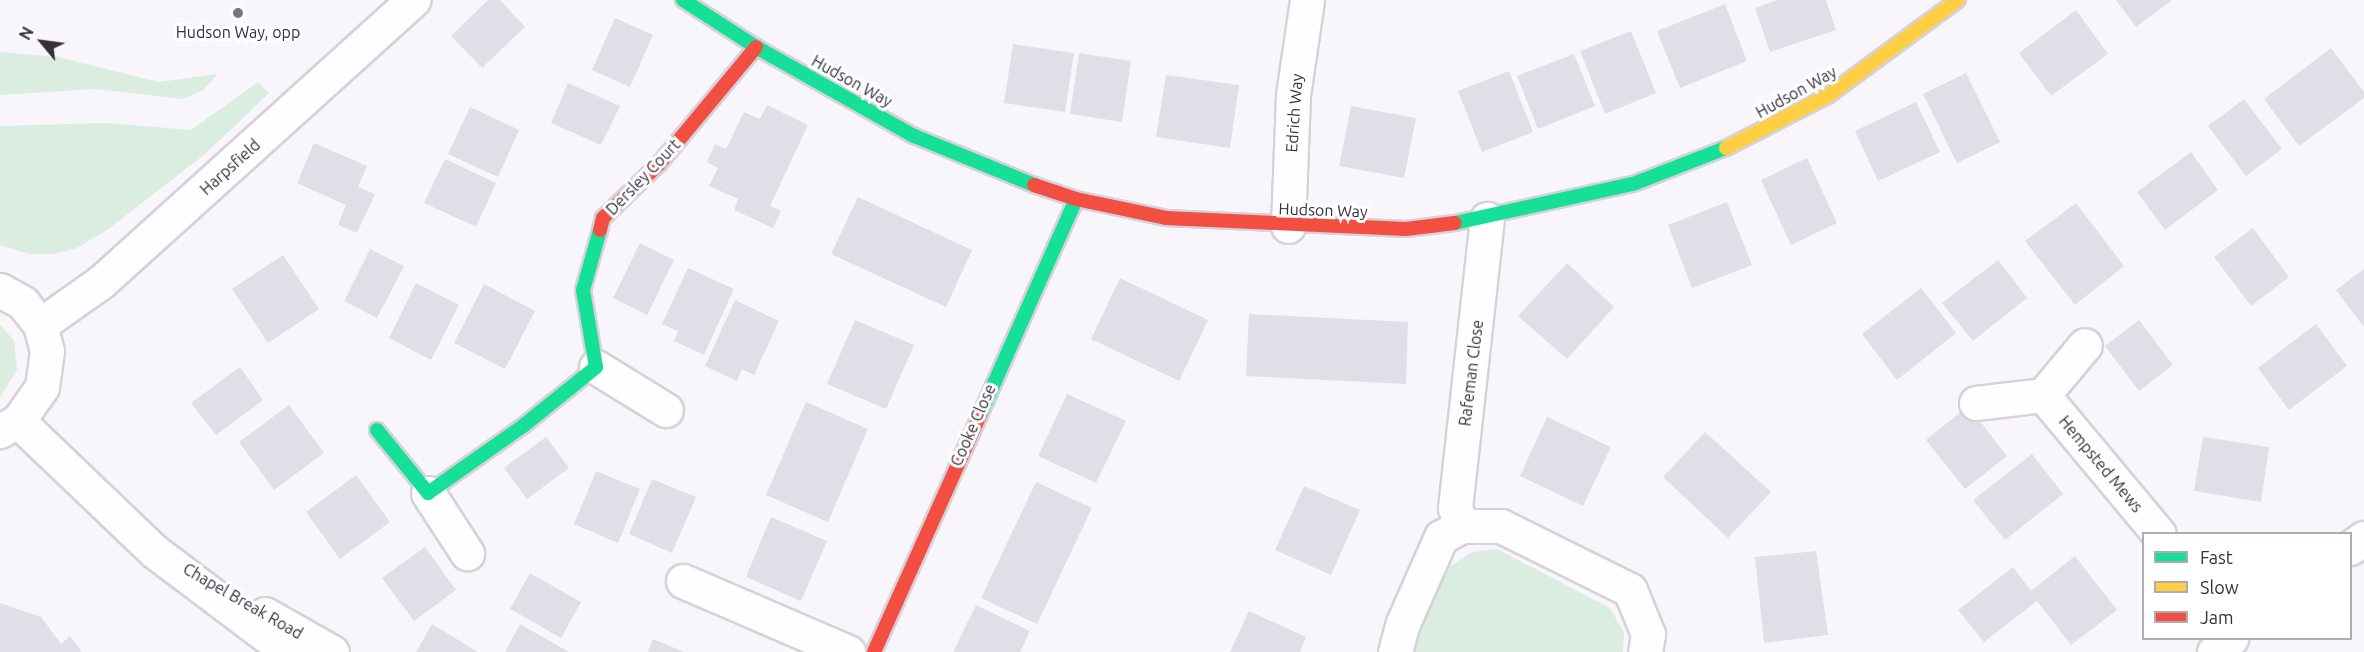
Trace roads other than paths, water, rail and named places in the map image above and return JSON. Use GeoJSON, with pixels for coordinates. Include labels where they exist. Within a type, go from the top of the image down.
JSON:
{"type":"FeatureCollection","features":[{"type":"Feature","properties":{"kind":"street","name":"Harpsfield"},"geometry":{"type":"LineString","coordinates":[[40,325],[101,282],[413,0]]}},
{"type":"Feature","properties":{"kind":"street","name":"Hudson Way"},"geometry":{"type":"LineString","coordinates":[[683,0],[756,47],[914,136],[1016,179],[1076,199],[1166,218],[1288,226],[1406,229],[1487,219],[1633,184],[1731,146],[1828,96],[1958,0]]}},
{"type":"Feature","properties":{"kind":"street","name":"Edrich Way"},"geometry":{"type":"LineString","coordinates":[[1288,226],[1293,95],[1307,0]]}},
{"type":"Feature","properties":{"kind":"street","name":"Dersley Court"},"geometry":{"type":"LineString","coordinates":[[596,367],[583,290],[603,218],[659,164],[756,47]]}},
{"type":"Feature","properties":{"kind":"street","name":"Cooke Close"},"geometry":{"type":"LineString","coordinates":[[874,652],[1076,199]]}},
{"type":"Feature","properties":{"kind":"street","name":"Rafeman Close"},"geometry":{"type":"LineString","coordinates":[[1462,526],[1455,508],[1487,219]]}},
{"type":"Feature","properties":{"kind":"street","name":"Chapel Break Road"},"geometry":{"type":"LineString","coordinates":[[0,290],[23,303],[40,325],[46,351],[42,387],[9,426],[154,550],[288,652]]}},
{"type":"Feature","properties":{"kind":"street"},"geometry":{"type":"LineString","coordinates":[[1976,402],[2043,395],[2085,345]]}},
{"type":"Feature","properties":{"kind":"street"},"geometry":{"type":"LineString","coordinates":[[428,493],[522,426],[596,367],[666,410]]}},
{"type":"Feature","properties":{"kind":"street","name":"Hempsted Mews"},"geometry":{"type":"LineString","coordinates":[[2043,395],[2157,532]]}},
{"type":"Feature","properties":{"kind":"street"},"geometry":{"type":"LineString","coordinates":[[377,430],[428,493],[467,553]]}},
{"type":"Feature","properties":{"kind":"street"},"geometry":{"type":"LineString","coordinates":[[1395,652],[1403,623],[1441,537],[1462,526],[1501,526],[1630,590],[1648,634],[1645,652]]}},
{"type":"Feature","properties":{"kind":"street","name":"Chapel Break Road"},"geometry":{"type":"LineString","coordinates":[[154,550],[332,652]]}},
{"type":"Feature","properties":{"kind":"street"},"geometry":{"type":"LineString","coordinates":[[683,581],[848,652]]}},
{"type":"Feature","properties":{"kind":"street"},"geometry":{"type":"LineString","coordinates":[[2214,652],[2230,640]]}},
{"type":"Feature","properties":{"kind":"place","name":"Hudson Way, opp"},"geometry":{"type":"Point","coordinates":[238,13]}}]}
